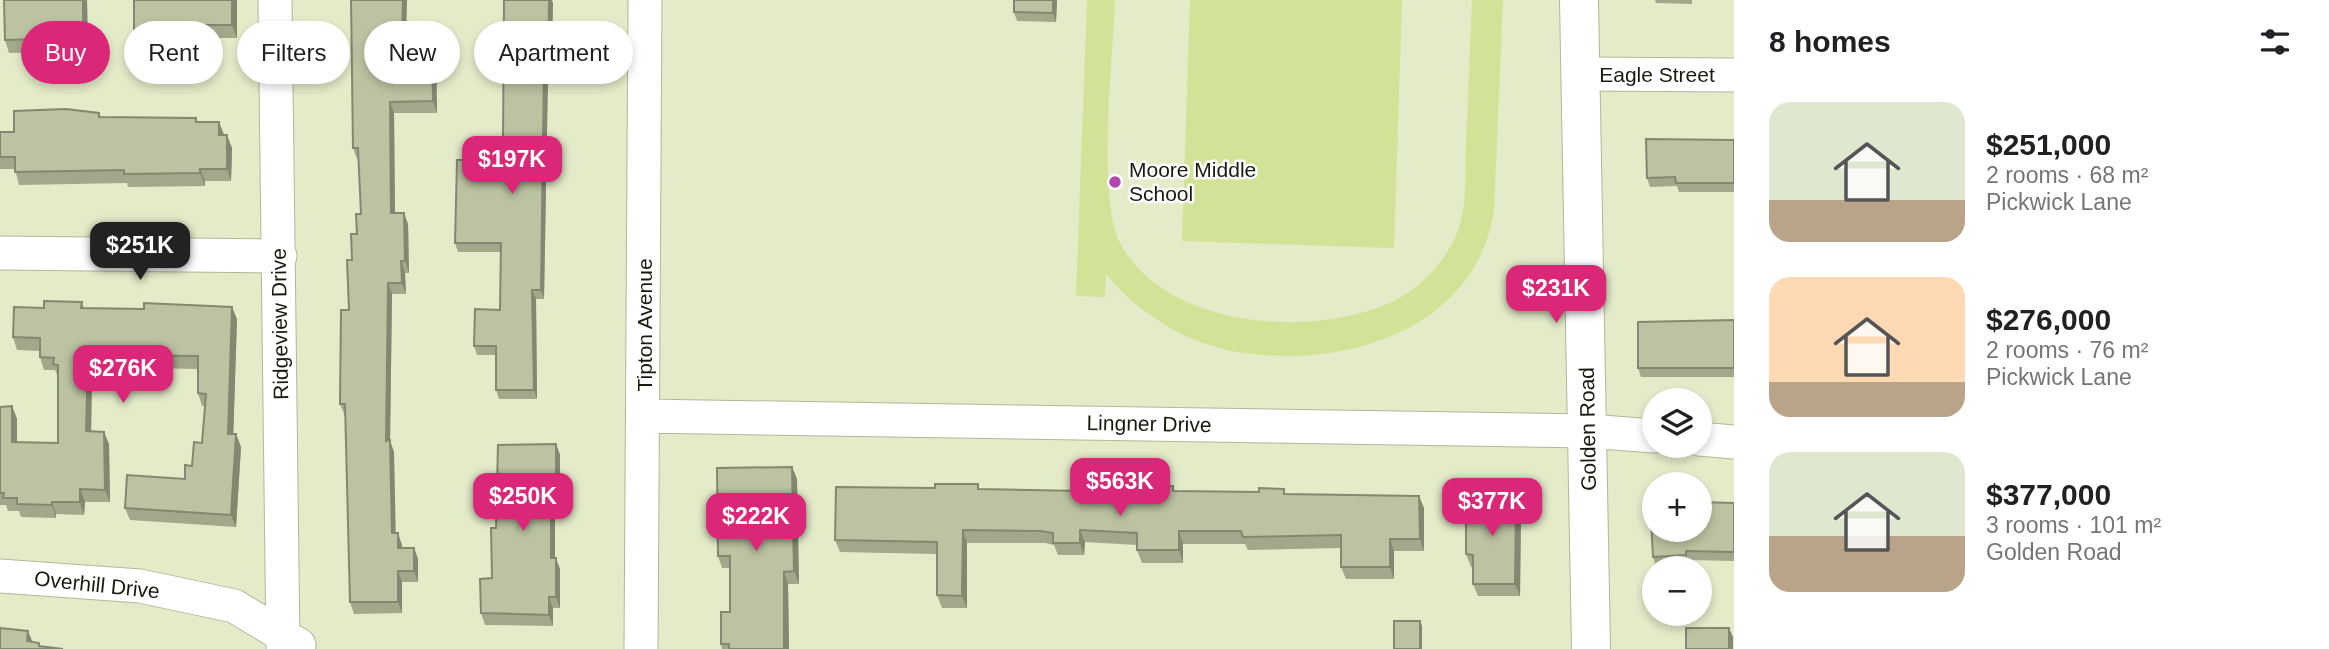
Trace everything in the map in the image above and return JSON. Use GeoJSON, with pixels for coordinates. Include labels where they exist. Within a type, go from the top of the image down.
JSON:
{"type":"FeatureCollection","features":[{"type":"Feature","properties":{"kind":"street","name":"Ridgeview Drive"},"geometry":{"type":"LineString","coordinates":[[275,0],[291,644]]}},
{"type":"Feature","properties":{"kind":"street","name":"Tipton Avenue"},"geometry":{"type":"LineString","coordinates":[[641,649],[645,0]]}},
{"type":"Feature","properties":{"kind":"street","name":"Golden Road"},"geometry":{"type":"LineString","coordinates":[[1579,0],[1591,649]]}},
{"type":"Feature","properties":{"kind":"street","name":"Eagle Street"},"geometry":{"type":"LineString","coordinates":[[1580,74],[1734,75]]}},
{"type":"Feature","properties":{"kind":"street"},"geometry":{"type":"LineString","coordinates":[[0,253],[280,256]]}},
{"type":"Feature","properties":{"kind":"street","name":"Lingner Drive"},"geometry":{"type":"LineString","coordinates":[[644,415],[1588,430],[1642,435]]}},
{"type":"Feature","properties":{"kind":"street"},"geometry":{"type":"LineString","coordinates":[[1712,440],[1734,442]]}},
{"type":"Feature","properties":{"kind":"street","name":"Overhill Drive"},"geometry":{"type":"LineString","coordinates":[[0,576],[140,586],[234,606],[291,644]]}},
{"type":"Feature","properties":{"kind":"green space"},"geometry":{"type":"Polygon","coordinates":[[[1087,0],[1115,0],[1108,161],[1113,222],[1120,243],[1142,272],[1173,295],[1209,310],[1249,319],[1291,322],[1332,319],[1370,310],[1403,296],[1426,278],[1445,255],[1455,238],[1464,204],[1472,0],[1503,0],[1494,210],[1483,250],[1463,283],[1437,309],[1405,330],[1369,344],[1330,353],[1291,356],[1230,351],[1190,338],[1153,317],[1120,290],[1106,274],[1105,297],[1076,296],[1087,0]]]}},
{"type":"Feature","properties":{"kind":"green space"},"geometry":{"type":"Polygon","coordinates":[[[1190,0],[1402,0],[1394,248],[1182,241],[1190,0]]]}},
{"type":"Feature","properties":{"kind":"building"},"geometry":{"type":"Polygon","coordinates":[[[4,0],[83,0],[83,21],[21,21],[21,40],[5,40],[4,0]]]}},
{"type":"Feature","properties":{"kind":"building"},"geometry":{"type":"Polygon","coordinates":[[[134,0],[232,0],[232,25],[223,25],[223,21],[134,21],[134,0]]]}},
{"type":"Feature","properties":{"kind":"building"},"geometry":{"type":"Polygon","coordinates":[[[351,0],[403,0],[402,21],[364,21],[364,84],[433,84],[433,101],[390,102],[391,213],[404,213],[405,261],[401,261],[402,283],[388,283],[386,441],[390,440],[392,533],[398,533],[398,548],[414,548],[414,571],[398,571],[398,602],[350,602],[345,404],[340,404],[341,310],[349,310],[347,260],[352,260],[351,234],[357,234],[356,214],[361,214],[358,148],[353,148],[351,0]]]}},
{"type":"Feature","properties":{"kind":"building"},"geometry":{"type":"Polygon","coordinates":[[[504,0],[549,0],[549,21],[504,21],[504,0]]]}},
{"type":"Feature","properties":{"kind":"building"},"geometry":{"type":"Polygon","coordinates":[[[1014,0],[1053,0],[1053,13],[1014,12],[1014,0]]]}},
{"type":"Feature","properties":{"kind":"building"},"geometry":{"type":"Polygon","coordinates":[[[503,84],[544,84],[541,290],[532,290],[534,390],[496,390],[496,346],[474,346],[475,309],[500,310],[501,243],[455,243],[457,160],[489,160],[489,138],[503,138],[503,84]]]}},
{"type":"Feature","properties":{"kind":"building"},"geometry":{"type":"Polygon","coordinates":[[[66,109],[99,113],[99,117],[196,118],[196,122],[219,122],[219,135],[227,135],[227,169],[200,169],[200,173],[124,174],[124,170],[15,172],[15,157],[0,157],[0,132],[14,132],[14,111],[66,109]]]}},
{"type":"Feature","properties":{"kind":"building"},"geometry":{"type":"Polygon","coordinates":[[[1646,139],[1734,140],[1734,183],[1676,183],[1675,177],[1647,178],[1646,139]]]}},
{"type":"Feature","properties":{"kind":"building"},"geometry":{"type":"Polygon","coordinates":[[[44,301],[82,302],[81,308],[144,309],[144,303],[232,307],[228,434],[236,434],[231,515],[125,508],[127,475],[185,479],[185,465],[192,466],[194,442],[202,443],[206,394],[198,393],[198,356],[88,355],[86,431],[104,432],[105,490],[80,489],[80,502],[52,502],[52,505],[17,504],[17,498],[3,498],[4,493],[0,493],[0,407],[12,406],[12,442],[58,443],[58,365],[53,364],[54,358],[40,357],[40,338],[13,337],[14,307],[44,308],[44,301]]]}},
{"type":"Feature","properties":{"kind":"building"},"geometry":{"type":"Polygon","coordinates":[[[1734,320],[1734,368],[1638,368],[1638,322],[1734,320]]]}},
{"type":"Feature","properties":{"kind":"building"},"geometry":{"type":"Polygon","coordinates":[[[556,444],[556,507],[551,507],[551,558],[556,558],[556,597],[549,597],[549,615],[481,613],[480,579],[492,578],[491,528],[496,528],[498,445],[556,444]]]}},
{"type":"Feature","properties":{"kind":"building"},"geometry":{"type":"Polygon","coordinates":[[[792,467],[794,571],[784,572],[784,649],[729,649],[729,644],[721,644],[721,612],[730,612],[730,556],[718,556],[717,468],[792,467]]]}},
{"type":"Feature","properties":{"kind":"building"},"geometry":{"type":"Polygon","coordinates":[[[935,484],[978,484],[978,489],[1135,492],[1135,486],[1173,486],[1173,491],[1259,492],[1259,488],[1284,489],[1284,494],[1419,496],[1420,539],[1390,539],[1390,567],[1341,567],[1341,535],[1243,537],[1241,531],[1179,531],[1179,550],[1137,550],[1137,533],[1080,530],[1080,543],[1053,543],[1053,533],[1041,531],[963,530],[962,596],[937,595],[937,542],[835,540],[836,487],[935,488],[935,484]]]}},
{"type":"Feature","properties":{"kind":"building"},"geometry":{"type":"Polygon","coordinates":[[[1466,496],[1516,496],[1515,584],[1473,584],[1473,555],[1466,554],[1466,496]]]}},
{"type":"Feature","properties":{"kind":"building"},"geometry":{"type":"Polygon","coordinates":[[[1712,502],[1734,503],[1734,552],[1686,551],[1686,555],[1653,556],[1652,542],[1712,542],[1712,502]]]}},
{"type":"Feature","properties":{"kind":"building"},"geometry":{"type":"Polygon","coordinates":[[[1394,621],[1420,621],[1420,649],[1394,649],[1394,621]]]}},
{"type":"Feature","properties":{"kind":"building"},"geometry":{"type":"Polygon","coordinates":[[[0,628],[28,631],[27,641],[39,643],[39,646],[63,649],[0,649],[0,628]]]}},
{"type":"Feature","properties":{"kind":"building"},"geometry":{"type":"Polygon","coordinates":[[[1686,628],[1729,628],[1729,649],[1686,649],[1686,628]]]}},
{"type":"Feature","properties":{"kind":"place","name":"Moore Middle School"},"geometry":{"type":"Point","coordinates":[1115,182]}}]}
